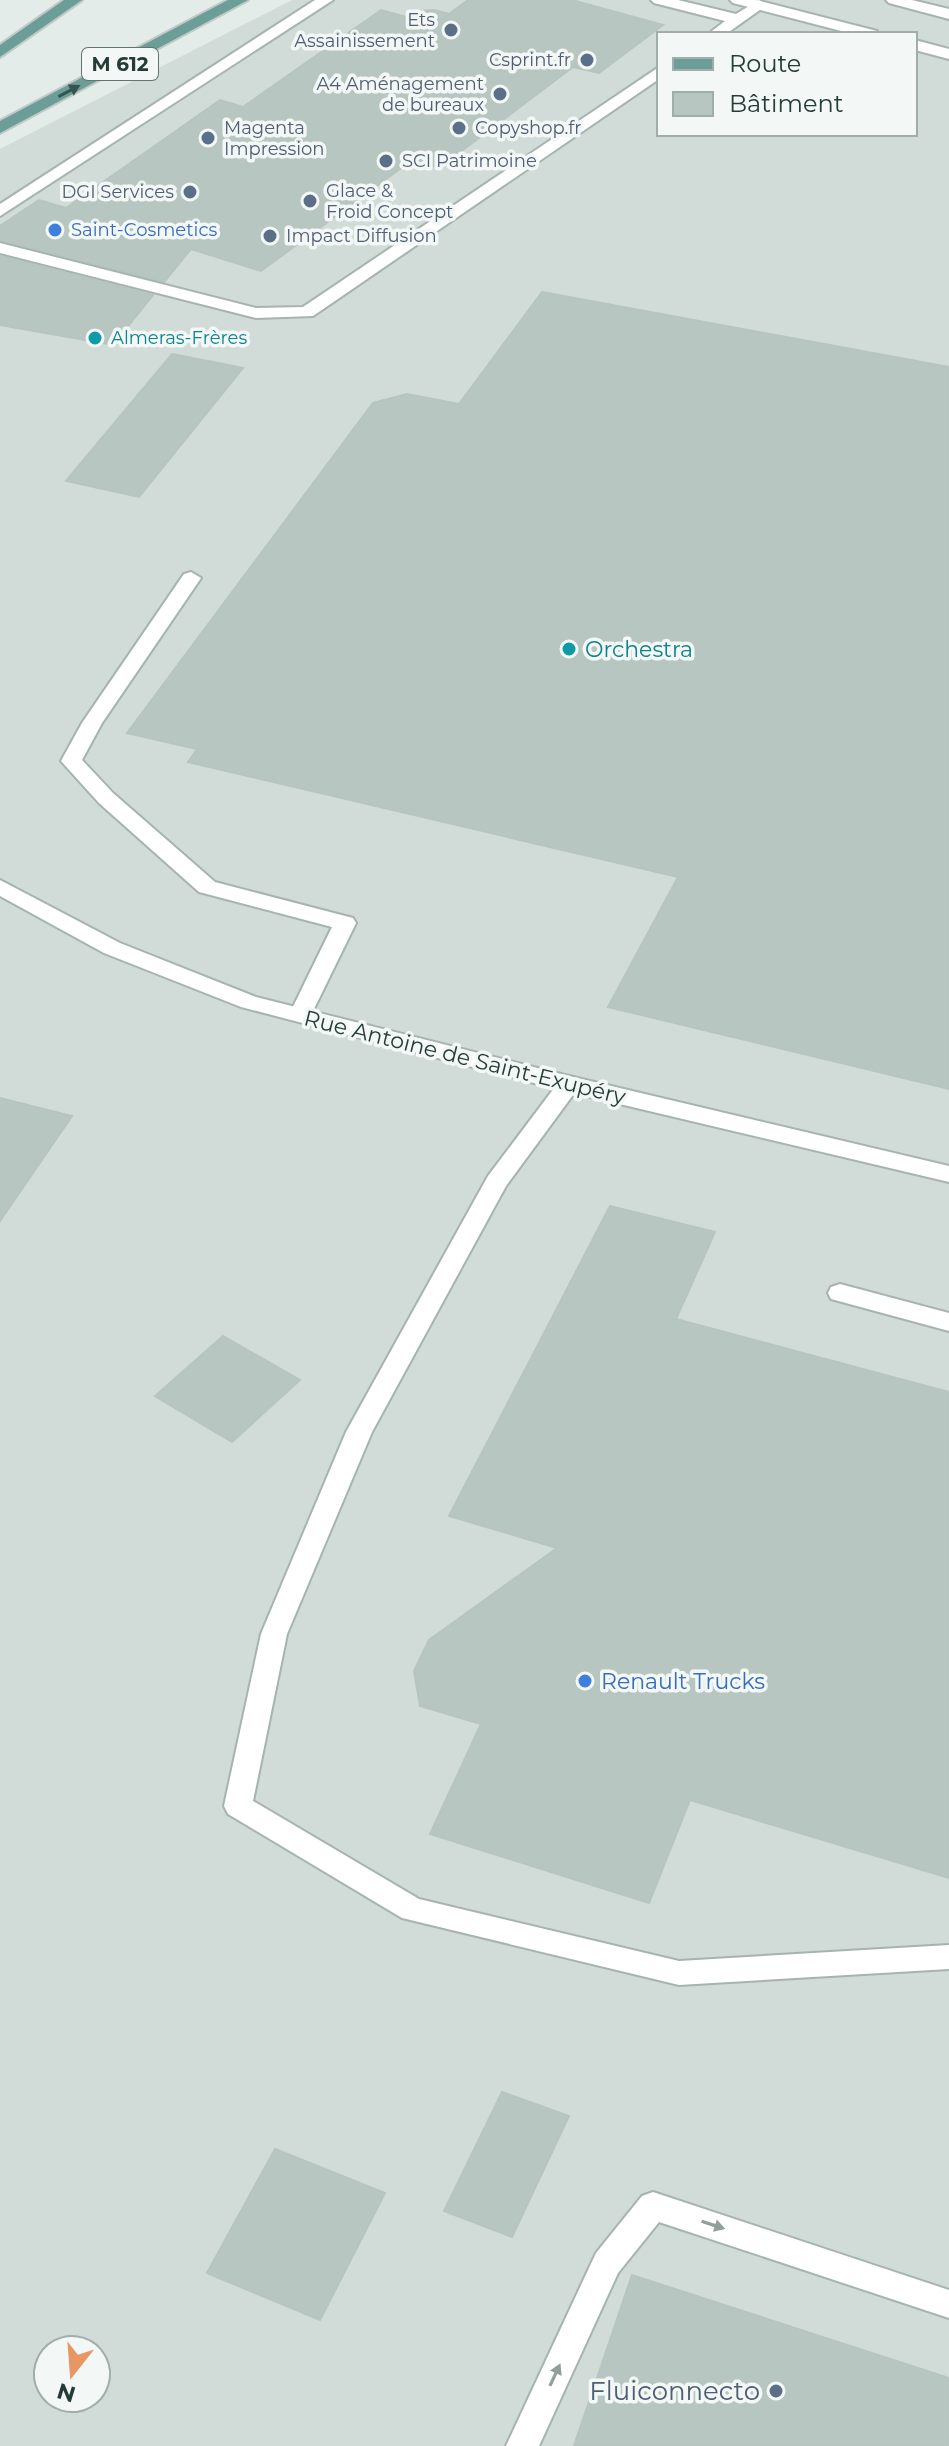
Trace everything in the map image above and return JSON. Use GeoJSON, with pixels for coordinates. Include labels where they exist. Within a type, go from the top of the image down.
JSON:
{"type":"FeatureCollection","features":[{"type":"Feature","properties":{"kind":"main road"},"geometry":{"type":"LineString","coordinates":[[0,52],[74,0]]}},
{"type":"Feature","properties":{"kind":"main road","name":"M 612"},"geometry":{"type":"LineString","coordinates":[[0,128],[240,0]]}},
{"type":"Feature","properties":{"kind":"street"},"geometry":{"type":"LineString","coordinates":[[0,211],[325,0]]}},
{"type":"Feature","properties":{"kind":"street"},"geometry":{"type":"LineString","coordinates":[[659,0],[738,19]]}},
{"type":"Feature","properties":{"kind":"street"},"geometry":{"type":"LineString","coordinates":[[738,0],[863,32]]}},
{"type":"Feature","properties":{"kind":"street"},"geometry":{"type":"LineString","coordinates":[[894,0],[949,14]]}},
{"type":"Feature","properties":{"kind":"street"},"geometry":{"type":"LineString","coordinates":[[719,32],[759,5]]}},
{"type":"Feature","properties":{"kind":"street"},"geometry":{"type":"LineString","coordinates":[[917,46],[949,54]]}},
{"type":"Feature","properties":{"kind":"street"},"geometry":{"type":"LineString","coordinates":[[0,248],[256,313],[307,312],[657,73]]}},
{"type":"Feature","properties":{"kind":"street"},"geometry":{"type":"LineString","coordinates":[[191,578],[92,723],[71,761],[106,798],[207,887],[345,923],[300,1015]]}},
{"type":"Feature","properties":{"kind":"street","name":"Rue Antoine de Saint-Exupéry"},"geometry":{"type":"LineString","coordinates":[[0,887],[112,948],[249,1002],[569,1084],[949,1174]]}},
{"type":"Feature","properties":{"kind":"street"},"geometry":{"type":"LineString","coordinates":[[569,1084],[496,1182],[359,1432],[274,1634],[238,1806],[412,1909],[679,1973],[949,1957]]}},
{"type":"Feature","properties":{"kind":"street"},"geometry":{"type":"LineString","coordinates":[[840,1293],[949,1322]]}},
{"type":"Feature","properties":{"kind":"street"},"geometry":{"type":"LineString","coordinates":[[522,2446],[607,2263],[653,2206],[949,2304]]}},
{"type":"Feature","properties":{"kind":"shaded area"},"geometry":{"type":"Polygon","coordinates":[[[292,0],[949,0],[949,2446],[0,2446],[0,149],[292,0]]]}},
{"type":"Feature","properties":{"kind":"building"},"geometry":{"type":"Polygon","coordinates":[[[468,0],[572,0],[663,25],[599,73],[573,67],[439,168],[412,160],[261,271],[191,249],[164,282],[0,240],[0,226],[39,200],[66,208],[220,100],[243,107],[381,10],[410,18],[420,11],[434,10],[449,14],[468,0]]]}},
{"type":"Feature","properties":{"kind":"building"},"geometry":{"type":"Polygon","coordinates":[[[0,256],[153,295],[113,345],[0,325],[0,256]]]}},
{"type":"Feature","properties":{"kind":"building"},"geometry":{"type":"Polygon","coordinates":[[[542,292],[949,367],[949,1089],[608,1007],[678,877],[188,762],[197,749],[127,733],[373,403],[407,394],[459,404],[542,292]]]}},
{"type":"Feature","properties":{"kind":"building"},"geometry":{"type":"Polygon","coordinates":[[[172,354],[243,368],[139,497],[66,481],[172,354]]]}},
{"type":"Feature","properties":{"kind":"building"},"geometry":{"type":"Polygon","coordinates":[[[0,1098],[72,1116],[0,1221],[0,1098]]]}},
{"type":"Feature","properties":{"kind":"building"},"geometry":{"type":"Polygon","coordinates":[[[610,1206],[715,1232],[676,1319],[949,1392],[949,1878],[690,1800],[649,1903],[430,1834],[481,1724],[420,1706],[414,1671],[429,1640],[557,1548],[449,1516],[610,1206]]]}},
{"type":"Feature","properties":{"kind":"building"},"geometry":{"type":"Polygon","coordinates":[[[223,1336],[300,1380],[232,1442],[155,1396],[223,1336]]]}},
{"type":"Feature","properties":{"kind":"building"},"geometry":{"type":"Polygon","coordinates":[[[502,2092],[569,2116],[512,2237],[444,2211],[502,2092]]]}},
{"type":"Feature","properties":{"kind":"building"},"geometry":{"type":"Polygon","coordinates":[[[275,2149],[385,2193],[320,2320],[207,2273],[275,2149]]]}},
{"type":"Feature","properties":{"kind":"building"},"geometry":{"type":"Polygon","coordinates":[[[632,2275],[949,2378],[949,2446],[574,2446],[632,2275]]]}},
{"type":"Feature","properties":{"kind":"place","name":"Ets Assainissement"},"geometry":{"type":"Point","coordinates":[451,30]}},
{"type":"Feature","properties":{"kind":"place","name":"Csprint.fr"},"geometry":{"type":"Point","coordinates":[587,60]}},
{"type":"Feature","properties":{"kind":"place","name":"A4 Aménagement de bureaux"},"geometry":{"type":"Point","coordinates":[500,94]}},
{"type":"Feature","properties":{"kind":"place","name":"Copyshop.fr"},"geometry":{"type":"Point","coordinates":[459,128]}},
{"type":"Feature","properties":{"kind":"place","name":"Magenta Impression"},"geometry":{"type":"Point","coordinates":[208,138]}},
{"type":"Feature","properties":{"kind":"place","name":"SCI Patrimoine"},"geometry":{"type":"Point","coordinates":[386,161]}},
{"type":"Feature","properties":{"kind":"place","name":"DGI Services"},"geometry":{"type":"Point","coordinates":[190,192]}},
{"type":"Feature","properties":{"kind":"place","name":"Glace & Froid Concept"},"geometry":{"type":"Point","coordinates":[310,201]}},
{"type":"Feature","properties":{"kind":"place","name":"Saint-Cosmetics"},"geometry":{"type":"Point","coordinates":[55,230]}},
{"type":"Feature","properties":{"kind":"place","name":"Impact Diffusion"},"geometry":{"type":"Point","coordinates":[270,236]}},
{"type":"Feature","properties":{"kind":"place","name":"Almeras-Frères"},"geometry":{"type":"Point","coordinates":[95,338]}},
{"type":"Feature","properties":{"kind":"place","name":"Orchestra"},"geometry":{"type":"Point","coordinates":[569,649]}},
{"type":"Feature","properties":{"kind":"place","name":"Renault Trucks"},"geometry":{"type":"Point","coordinates":[585,1681]}},
{"type":"Feature","properties":{"kind":"place","name":"Fluiconnecto"},"geometry":{"type":"Point","coordinates":[776,2391]}}]}
